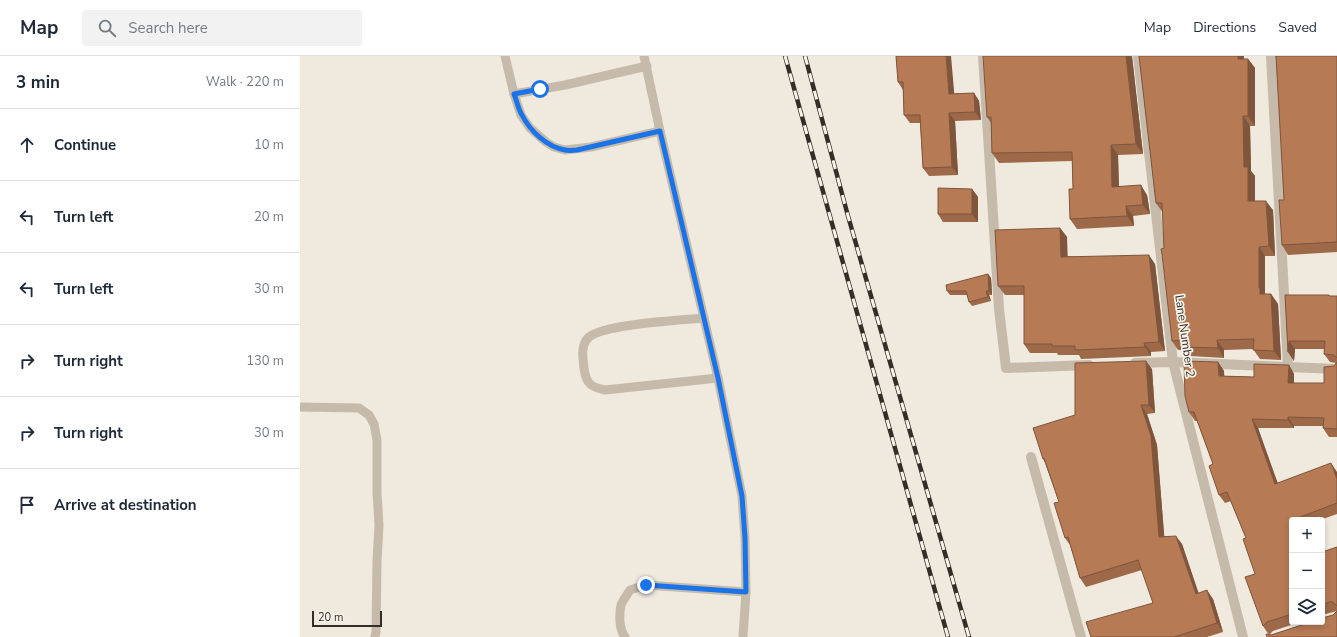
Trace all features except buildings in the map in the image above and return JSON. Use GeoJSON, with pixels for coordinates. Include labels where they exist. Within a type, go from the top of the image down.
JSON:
{"type":"FeatureCollection","features":[{"type":"Feature","properties":{"kind":"street"},"geometry":{"type":"LineString","coordinates":[[983,56],[999,309],[1006,368],[1102,364]]}},
{"type":"Feature","properties":{"kind":"street","name":"Lane Number 2"},"geometry":{"type":"LineString","coordinates":[[1138,56],[1173,362],[1243,637]]}},
{"type":"Feature","properties":{"kind":"street"},"geometry":{"type":"LineString","coordinates":[[1271,56],[1288,367]]}},
{"type":"Feature","properties":{"kind":"street"},"geometry":{"type":"LineString","coordinates":[[1126,364],[1173,362],[1337,369]]}},
{"type":"Feature","properties":{"kind":"street"},"geometry":{"type":"LineString","coordinates":[[1031,457],[1081,637]]}},
{"type":"Feature","properties":{"kind":"lane"},"geometry":{"type":"LineString","coordinates":[[505,56],[514,94],[522,115],[530,128],[550,145],[565,150],[591,147],[660,131]]}},
{"type":"Feature","properties":{"kind":"lane"},"geometry":{"type":"LineString","coordinates":[[644,56],[660,131],[718,378],[742,496],[745,538],[746,592],[743,637]]}},
{"type":"Feature","properties":{"kind":"lane"},"geometry":{"type":"LineString","coordinates":[[514,94],[565,85],[647,66]]}},
{"type":"Feature","properties":{"kind":"lane"},"geometry":{"type":"LineString","coordinates":[[704,318],[639,324],[613,328],[595,333],[589,337],[582,350],[585,376],[589,384],[595,388],[605,390],[718,378]]}},
{"type":"Feature","properties":{"kind":"lane"},"geometry":{"type":"LineString","coordinates":[[300,407],[359,408],[369,415],[374,424],[377,440],[377,493],[379,525],[375,637]]}},
{"type":"Feature","properties":{"kind":"lane"},"geometry":{"type":"LineString","coordinates":[[625,637],[621,632],[621,604],[630,590],[646,585],[746,592]]}},
{"type":"Feature","properties":{"kind":"railway"},"geometry":{"type":"LineString","coordinates":[[785,56],[948,637]]}},
{"type":"Feature","properties":{"kind":"railway"},"geometry":{"type":"LineString","coordinates":[[805,56],[848,216],[969,637]]}},
{"type":"Feature","properties":{"kind":"route"},"geometry":{"type":"LineString","coordinates":[[540,89],[514,94],[522,115],[530,128],[554,147],[565,150],[577,150],[660,131],[734,451],[742,496],[745,538],[746,592],[646,585]]}}]}
